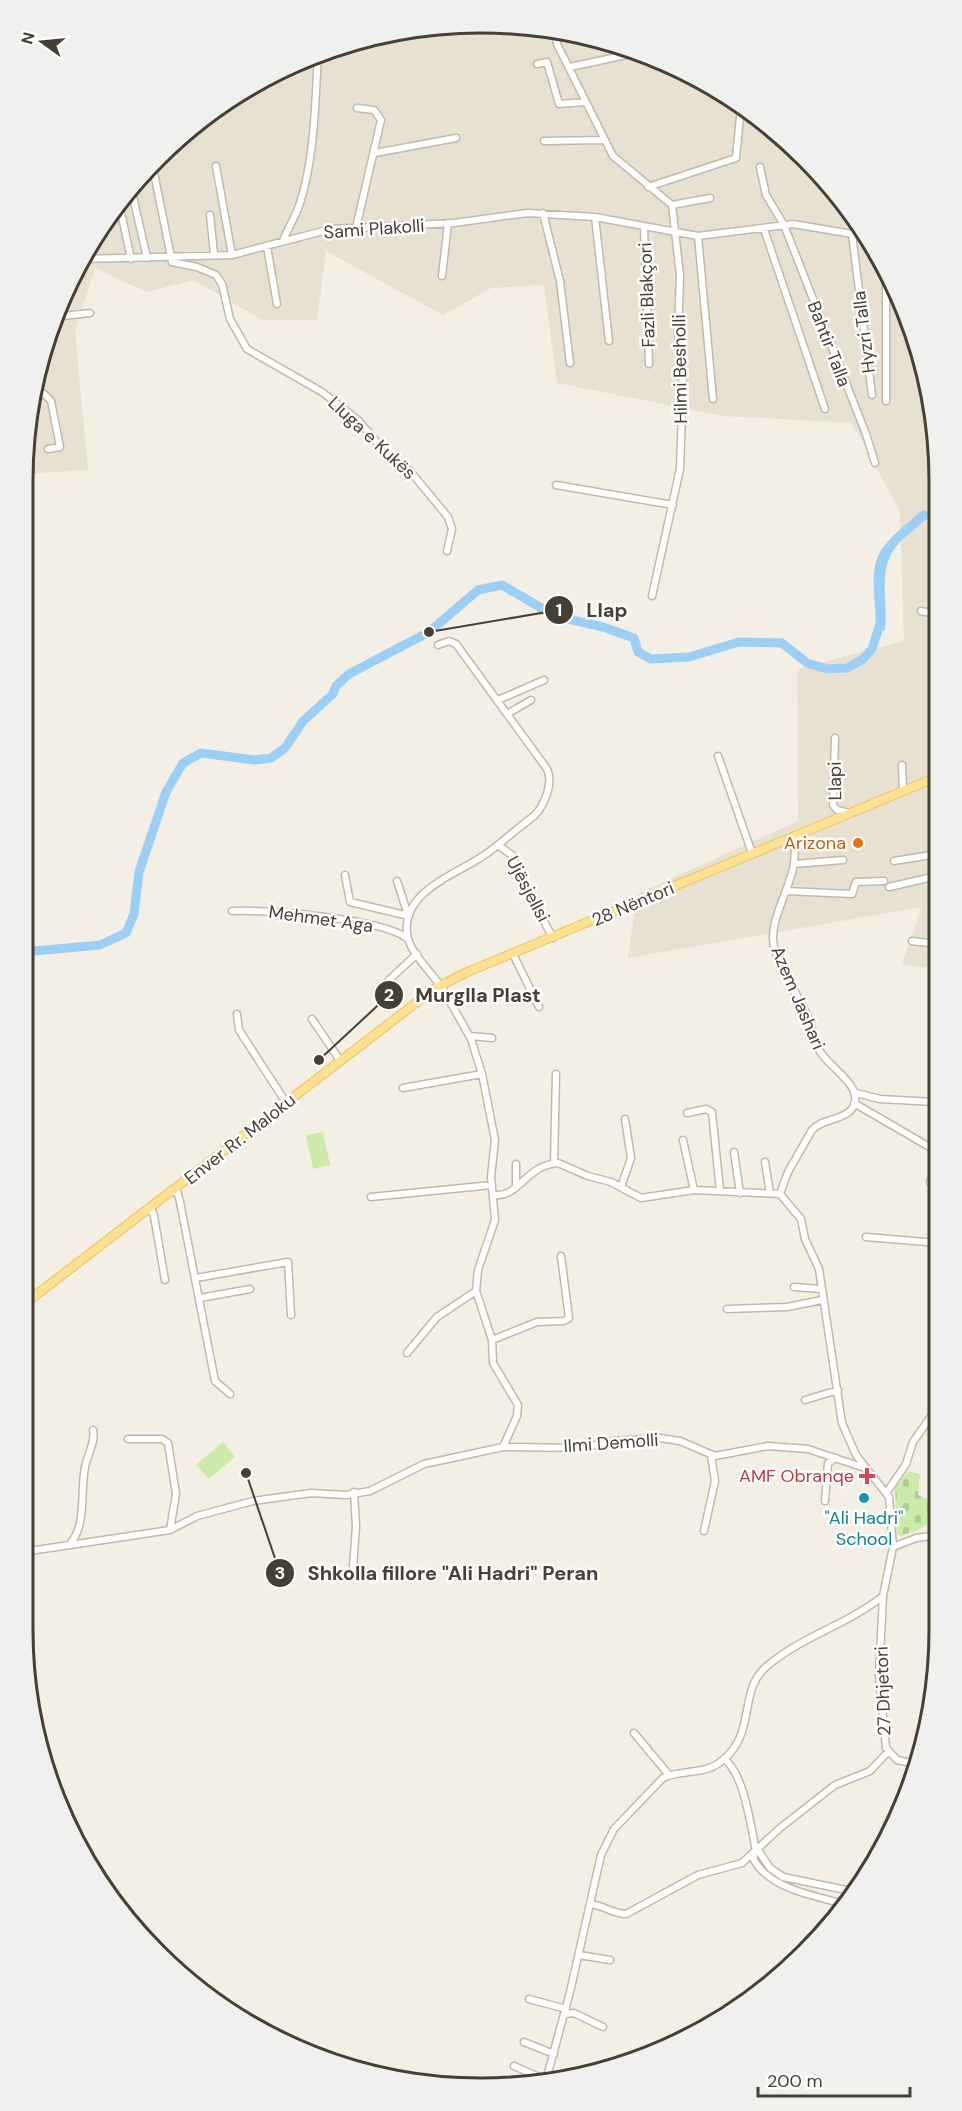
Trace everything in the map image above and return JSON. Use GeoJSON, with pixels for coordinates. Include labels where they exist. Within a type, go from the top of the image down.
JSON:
{"type":"FeatureCollection","features":[{"type":"Feature","properties":{"kind":"main road","name":"28 Nëntori"},"geometry":{"type":"LineString","coordinates":[[434,989],[929,780]]}},
{"type":"Feature","properties":{"kind":"main road","name":"Enver Rr. Maloku"},"geometry":{"type":"LineString","coordinates":[[33,1297],[434,989]]}},
{"type":"Feature","properties":{"kind":"street"},"geometry":{"type":"LineString","coordinates":[[556,40],[613,156],[672,205],[710,198]]}},
{"type":"Feature","properties":{"kind":"street"},"geometry":{"type":"LineString","coordinates":[[570,67],[622,56]]}},
{"type":"Feature","properties":{"kind":"street"},"geometry":{"type":"LineString","coordinates":[[537,64],[547,62],[560,104],[585,102]]}},
{"type":"Feature","properties":{"kind":"street"},"geometry":{"type":"LineString","coordinates":[[283,241],[300,204],[306,181],[311,148],[317,64]]}},
{"type":"Feature","properties":{"kind":"street"},"geometry":{"type":"LineString","coordinates":[[356,228],[375,153],[380,115],[374,110],[357,108]]}},
{"type":"Feature","properties":{"kind":"street"},"geometry":{"type":"LineString","coordinates":[[648,187],[736,158],[740,116]]}},
{"type":"Feature","properties":{"kind":"street"},"geometry":{"type":"LineString","coordinates":[[375,153],[456,138]]}},
{"type":"Feature","properties":{"kind":"street"},"geometry":{"type":"LineString","coordinates":[[544,141],[604,140]]}},
{"type":"Feature","properties":{"kind":"street"},"geometry":{"type":"LineString","coordinates":[[216,166],[232,255]]}},
{"type":"Feature","properties":{"kind":"street"},"geometry":{"type":"LineString","coordinates":[[760,167],[766,195],[784,225]]}},
{"type":"Feature","properties":{"kind":"street"},"geometry":{"type":"LineString","coordinates":[[154,175],[171,256]]}},
{"type":"Feature","properties":{"kind":"street"},"geometry":{"type":"LineString","coordinates":[[133,199],[147,258]]}},
{"type":"Feature","properties":{"kind":"street","name":"Hilmi Besholli"},"geometry":{"type":"LineString","coordinates":[[652,596],[680,469],[683,385],[678,333],[680,275],[672,205]]}},
{"type":"Feature","properties":{"kind":"street"},"geometry":{"type":"LineString","coordinates":[[543,213],[560,281],[570,363]]}},
{"type":"Feature","properties":{"kind":"street","name":"Sami Plakolli"},"geometry":{"type":"LineString","coordinates":[[92,259],[232,255],[331,229],[448,223],[511,214],[543,213],[595,217],[675,233]]}},
{"type":"Feature","properties":{"kind":"street"},"geometry":{"type":"LineString","coordinates":[[121,214],[131,258]]}},
{"type":"Feature","properties":{"kind":"street"},"geometry":{"type":"LineString","coordinates":[[210,215],[214,254]]}},
{"type":"Feature","properties":{"kind":"street"},"geometry":{"type":"LineString","coordinates":[[595,217],[609,341]]}},
{"type":"Feature","properties":{"kind":"street","name":"Sami Plakolli"},"geometry":{"type":"LineString","coordinates":[[442,276],[448,223]]}},
{"type":"Feature","properties":{"kind":"street"},"geometry":{"type":"LineString","coordinates":[[675,233],[698,236],[793,224],[852,234]]}},
{"type":"Feature","properties":{"kind":"street","name":"Bahtir Talla"},"geometry":{"type":"LineString","coordinates":[[784,225],[849,397],[866,434],[875,463]]}},
{"type":"Feature","properties":{"kind":"street","name":"Fazli Blakçori"},"geometry":{"type":"LineString","coordinates":[[644,226],[649,364]]}},
{"type":"Feature","properties":{"kind":"street"},"geometry":{"type":"LineString","coordinates":[[764,229],[825,409]]}},
{"type":"Feature","properties":{"kind":"street","name":"Hyzri Talla"},"geometry":{"type":"LineString","coordinates":[[852,234],[872,394]]}},
{"type":"Feature","properties":{"kind":"street"},"geometry":{"type":"LineString","coordinates":[[698,236],[713,399]]}},
{"type":"Feature","properties":{"kind":"street"},"geometry":{"type":"LineString","coordinates":[[267,247],[277,304]]}},
{"type":"Feature","properties":{"kind":"street","name":"Lluga e Kukës"},"geometry":{"type":"LineString","coordinates":[[171,256],[172,262],[197,267],[216,275],[222,284],[230,319],[247,349],[322,392],[358,420],[379,445],[410,471],[448,517],[452,529],[447,551]]}},
{"type":"Feature","properties":{"kind":"street"},"geometry":{"type":"LineString","coordinates":[[886,290],[886,401]]}},
{"type":"Feature","properties":{"kind":"street"},"geometry":{"type":"LineString","coordinates":[[65,315],[90,312]]}},
{"type":"Feature","properties":{"kind":"street"},"geometry":{"type":"LineString","coordinates":[[42,394],[51,401],[60,447],[48,449]]}},
{"type":"Feature","properties":{"kind":"street"},"geometry":{"type":"LineString","coordinates":[[556,485],[673,505]]}},
{"type":"Feature","properties":{"kind":"street"},"geometry":{"type":"LineString","coordinates":[[921,611],[929,613]]}},
{"type":"Feature","properties":{"kind":"street"},"geometry":{"type":"LineString","coordinates":[[409,916],[417,900],[427,889],[498,845],[536,814],[550,780],[547,769],[456,644],[449,641],[438,645]]}},
{"type":"Feature","properties":{"kind":"street"},"geometry":{"type":"LineString","coordinates":[[498,700],[544,680]]}},
{"type":"Feature","properties":{"kind":"street"},"geometry":{"type":"LineString","coordinates":[[507,714],[531,700]]}},
{"type":"Feature","properties":{"kind":"street","name":"Llapi"},"geometry":{"type":"LineString","coordinates":[[835,738],[832,805],[837,810],[849,813]]}},
{"type":"Feature","properties":{"kind":"street"},"geometry":{"type":"LineString","coordinates":[[718,756],[752,853]]}},
{"type":"Feature","properties":{"kind":"street"},"geometry":{"type":"LineString","coordinates":[[902,765],[903,791]]}},
{"type":"Feature","properties":{"kind":"street","name":"Azem Jashari"},"geometry":{"type":"LineString","coordinates":[[796,836],[794,864],[774,931],[776,951],[808,1016],[823,1057],[846,1079],[856,1093]]}},
{"type":"Feature","properties":{"kind":"street","name":"Ujësjellsi"},"geometry":{"type":"LineString","coordinates":[[498,845],[513,856],[520,877],[553,938]]}},
{"type":"Feature","properties":{"kind":"street"},"geometry":{"type":"LineString","coordinates":[[894,861],[929,855]]}},
{"type":"Feature","properties":{"kind":"street"},"geometry":{"type":"LineString","coordinates":[[794,864],[843,860]]}},
{"type":"Feature","properties":{"kind":"street"},"geometry":{"type":"LineString","coordinates":[[345,875],[350,902],[409,916]]}},
{"type":"Feature","properties":{"kind":"street"},"geometry":{"type":"LineString","coordinates":[[889,887],[929,878]]}},
{"type":"Feature","properties":{"kind":"street"},"geometry":{"type":"LineString","coordinates":[[397,881],[409,916],[408,938],[439,984],[434,989]]}},
{"type":"Feature","properties":{"kind":"street"},"geometry":{"type":"LineString","coordinates":[[786,891],[852,894],[856,882],[884,881]]}},
{"type":"Feature","properties":{"kind":"street","name":"Mehmet Aga"},"geometry":{"type":"LineString","coordinates":[[232,911],[285,911],[390,930],[408,938]]}},
{"type":"Feature","properties":{"kind":"street"},"geometry":{"type":"LineString","coordinates":[[912,941],[929,943]]}},
{"type":"Feature","properties":{"kind":"street"},"geometry":{"type":"LineString","coordinates":[[389,980],[417,954]]}},
{"type":"Feature","properties":{"kind":"street"},"geometry":{"type":"LineString","coordinates":[[513,954],[539,1007]]}},
{"type":"Feature","properties":{"kind":"street"},"geometry":{"type":"LineString","coordinates":[[434,989],[442,989],[470,1036],[482,1074],[495,1140],[492,1185],[495,1220],[478,1270],[476,1291],[492,1340],[493,1363],[515,1398],[519,1409],[503,1447]]}},
{"type":"Feature","properties":{"kind":"street"},"geometry":{"type":"LineString","coordinates":[[237,1014],[239,1030],[285,1101],[280,1107]]}},
{"type":"Feature","properties":{"kind":"street"},"geometry":{"type":"LineString","coordinates":[[312,1018],[339,1059],[335,1067]]}},
{"type":"Feature","properties":{"kind":"street"},"geometry":{"type":"LineString","coordinates":[[470,1036],[492,1038]]}},
{"type":"Feature","properties":{"kind":"street"},"geometry":{"type":"LineString","coordinates":[[403,1088],[482,1074]]}},
{"type":"Feature","properties":{"kind":"street"},"geometry":{"type":"LineString","coordinates":[[554,1163],[556,1074]]}},
{"type":"Feature","properties":{"kind":"street"},"geometry":{"type":"LineString","coordinates":[[780,1194],[788,1172],[812,1130],[817,1125],[848,1113],[854,1103],[856,1093],[880,1099],[929,1102]]}},
{"type":"Feature","properties":{"kind":"street"},"geometry":{"type":"LineString","coordinates":[[854,1103],[929,1147]]}},
{"type":"Feature","properties":{"kind":"street"},"geometry":{"type":"LineString","coordinates":[[687,1113],[706,1109],[712,1112],[720,1191]]}},
{"type":"Feature","properties":{"kind":"street"},"geometry":{"type":"LineString","coordinates":[[621,1187],[631,1158],[625,1119]]}},
{"type":"Feature","properties":{"kind":"street"},"geometry":{"type":"LineString","coordinates":[[683,1140],[697,1190]]}},
{"type":"Feature","properties":{"kind":"street"},"geometry":{"type":"LineString","coordinates":[[734,1152],[740,1193]]}},
{"type":"Feature","properties":{"kind":"street"},"geometry":{"type":"LineString","coordinates":[[765,1162],[770,1193]]}},
{"type":"Feature","properties":{"kind":"street"},"geometry":{"type":"LineString","coordinates":[[494,1195],[505,1195],[516,1188],[525,1176],[554,1163],[563,1163],[588,1176],[621,1187],[641,1198],[697,1190],[780,1194],[802,1222],[805,1239],[819,1269],[840,1416],[848,1438],[868,1469],[887,1492],[906,1464],[913,1442],[929,1419]]}},
{"type":"Feature","properties":{"kind":"street"},"geometry":{"type":"LineString","coordinates":[[516,1164],[516,1188]]}},
{"type":"Feature","properties":{"kind":"street"},"geometry":{"type":"LineString","coordinates":[[371,1197],[492,1185]]}},
{"type":"Feature","properties":{"kind":"street"},"geometry":{"type":"LineString","coordinates":[[170,1193],[177,1191],[180,1202],[216,1381],[230,1394]]}},
{"type":"Feature","properties":{"kind":"street"},"geometry":{"type":"LineString","coordinates":[[144,1211],[152,1210],[154,1216],[165,1280]]}},
{"type":"Feature","properties":{"kind":"street"},"geometry":{"type":"LineString","coordinates":[[866,1237],[929,1242]]}},
{"type":"Feature","properties":{"kind":"street"},"geometry":{"type":"LineString","coordinates":[[492,1340],[537,1322],[564,1321],[569,1318],[561,1256]]}},
{"type":"Feature","properties":{"kind":"street"},"geometry":{"type":"LineString","coordinates":[[196,1278],[288,1262],[291,1315]]}},
{"type":"Feature","properties":{"kind":"street"},"geometry":{"type":"LineString","coordinates":[[794,1287],[821,1289]]}},
{"type":"Feature","properties":{"kind":"street"},"geometry":{"type":"LineString","coordinates":[[200,1298],[250,1289]]}},
{"type":"Feature","properties":{"kind":"street"},"geometry":{"type":"LineString","coordinates":[[407,1353],[437,1317],[476,1291]]}},
{"type":"Feature","properties":{"kind":"street"},"geometry":{"type":"LineString","coordinates":[[728,1309],[787,1307],[822,1300]]}},
{"type":"Feature","properties":{"kind":"street"},"geometry":{"type":"LineString","coordinates":[[805,1400],[838,1390]]}},
{"type":"Feature","properties":{"kind":"street"},"geometry":{"type":"LineString","coordinates":[[70,1545],[79,1530],[84,1468],[94,1436],[93,1430]]}},
{"type":"Feature","properties":{"kind":"street","name":"Ilmi Demolli"},"geometry":{"type":"LineString","coordinates":[[170,1530],[206,1512],[253,1501],[311,1493],[346,1495],[370,1491],[424,1464],[503,1447],[582,1448],[614,1441],[660,1438],[680,1442],[711,1455],[775,1446],[808,1449],[868,1469]]}},
{"type":"Feature","properties":{"kind":"street"},"geometry":{"type":"LineString","coordinates":[[33,1550],[170,1530],[176,1494],[168,1443],[162,1439],[129,1439]]}},
{"type":"Feature","properties":{"kind":"street"},"geometry":{"type":"LineString","coordinates":[[704,1531],[715,1480],[711,1455]]}},
{"type":"Feature","properties":{"kind":"street"},"geometry":{"type":"LineString","coordinates":[[825,1501],[828,1463],[836,1458]]}},
{"type":"Feature","properties":{"kind":"street"},"geometry":{"type":"LineString","coordinates":[[352,1567],[355,1541],[354,1492]]}},
{"type":"Feature","properties":{"kind":"street","name":"27 Dhjetori"},"geometry":{"type":"LineString","coordinates":[[887,1492],[893,1547],[883,1596],[879,1676],[888,1752],[897,1760],[909,1762]]}},
{"type":"Feature","properties":{"kind":"street"},"geometry":{"type":"LineString","coordinates":[[893,1547],[916,1538],[929,1536]]}},
{"type":"Feature","properties":{"kind":"street"},"geometry":{"type":"LineString","coordinates":[[549,2072],[579,1955],[601,1855],[610,1836],[654,1785],[669,1775],[706,1770],[724,1759],[744,1730],[751,1690],[762,1670],[821,1631],[867,1608],[883,1596]]}},
{"type":"Feature","properties":{"kind":"street"},"geometry":{"type":"LineString","coordinates":[[634,1733],[669,1775]]}},
{"type":"Feature","properties":{"kind":"street"},"geometry":{"type":"LineString","coordinates":[[590,1904],[600,1904],[622,1915],[638,1910],[698,1875],[742,1863],[780,1828],[835,1785],[870,1771],[888,1752]]}},
{"type":"Feature","properties":{"kind":"street"},"geometry":{"type":"LineString","coordinates":[[724,1759],[734,1766],[757,1851],[775,1873],[845,1891]]}},
{"type":"Feature","properties":{"kind":"street"},"geometry":{"type":"LineString","coordinates":[[757,1851],[754,1861],[774,1880],[837,1902]]}},
{"type":"Feature","properties":{"kind":"street"},"geometry":{"type":"LineString","coordinates":[[824,1886],[830,1900]]}},
{"type":"Feature","properties":{"kind":"street"},"geometry":{"type":"LineString","coordinates":[[579,1955],[610,1960]]}},
{"type":"Feature","properties":{"kind":"street"},"geometry":{"type":"LineString","coordinates":[[529,1999],[574,2013],[603,2027]]}},
{"type":"Feature","properties":{"kind":"street"},"geometry":{"type":"LineString","coordinates":[[524,2042],[554,2054]]}},
{"type":"Feature","properties":{"kind":"street"},"geometry":{"type":"LineString","coordinates":[[514,2066],[532,2075]]}},
{"type":"Feature","properties":{"kind":"shaded area"},"geometry":{"type":"Polygon","coordinates":[[[481,33],[539,37],[597,48],[652,67],[705,93],[776,144],[798,164],[836,208],[869,257],[883,283],[914,365],[925,423],[929,481],[929,968],[902,964],[922,907],[628,958],[637,894],[798,821],[797,669],[904,641],[900,511],[852,423],[723,416],[557,383],[544,285],[491,288],[443,315],[326,251],[317,320],[262,320],[194,280],[146,292],[95,268],[75,332],[88,470],[33,473],[37,423],[48,365],[79,283],[93,257],[126,208],[164,164],[208,126],[257,93],[310,67],[365,48],[423,37],[481,33]]]}},
{"type":"Feature","properties":{"kind":"green space"},"geometry":{"type":"Polygon","coordinates":[[[323,1132],[330,1165],[313,1169],[306,1135],[323,1132]]]}},
{"type":"Feature","properties":{"kind":"green space"},"geometry":{"type":"Polygon","coordinates":[[[223,1442],[235,1457],[209,1479],[196,1465],[223,1442]]]}},
{"type":"Feature","properties":{"kind":"green space"},"geometry":{"type":"Polygon","coordinates":[[[909,1471],[920,1475],[918,1495],[929,1500],[929,1522],[913,1532],[900,1536],[897,1533],[895,1487],[909,1471]]]}},
{"type":"Feature","properties":{"kind":"water"},"geometry":{"type":"Polygon","coordinates":[[[922,510],[929,511],[929,520],[926,519],[901,541],[888,561],[885,583],[885,630],[875,631],[875,567],[880,552],[891,538],[922,510]]]}},
{"type":"Feature","properties":{"kind":"waterway"},"geometry":{"type":"LineString","coordinates":[[33,951],[100,945],[126,933],[134,914],[139,872],[166,792],[183,763],[201,753],[254,760],[271,758],[285,748],[303,721],[333,694],[336,686],[349,674],[429,632],[478,590],[502,585],[555,616],[603,627],[634,638],[638,652],[651,659],[689,657],[739,642],[782,643],[807,663],[827,669],[847,668],[863,659],[872,649],[881,621]]}},
{"type":"Feature","properties":{"kind":"place","name":"Llap"},"geometry":{"type":"Point","coordinates":[429,632]}},
{"type":"Feature","properties":{"kind":"place","name":"Arizona"},"geometry":{"type":"Point","coordinates":[858,843]}},
{"type":"Feature","properties":{"kind":"place","name":"Murglla Plast"},"geometry":{"type":"Point","coordinates":[319,1060]}},
{"type":"Feature","properties":{"kind":"place","name":"Shkolla fillore \"Ali Hadri\" Peran"},"geometry":{"type":"Point","coordinates":[246,1473]}},
{"type":"Feature","properties":{"kind":"place","name":"AMF Obranqe"},"geometry":{"type":"Point","coordinates":[867,1476]}},
{"type":"Feature","properties":{"kind":"place","name":"\"Ali Hadri\" School"},"geometry":{"type":"Point","coordinates":[864,1498]}}]}
